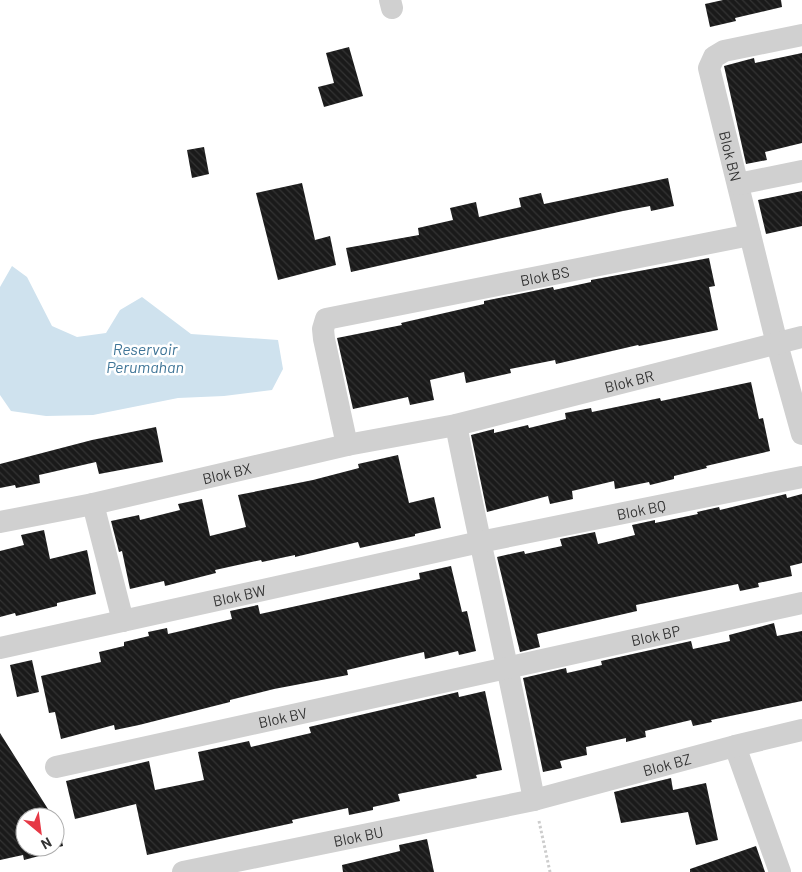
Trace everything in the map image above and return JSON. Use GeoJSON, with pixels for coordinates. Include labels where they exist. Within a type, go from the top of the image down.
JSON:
{"type":"FeatureCollection","features":[{"type":"Feature","properties":{"kind":"street","name":"Blok BN"},"geometry":{"type":"LineString","coordinates":[[802,35],[724,51],[714,57],[709,68],[777,344],[802,434]]}},
{"type":"Feature","properties":{"kind":"street"},"geometry":{"type":"LineString","coordinates":[[738,184],[802,170]]}},
{"type":"Feature","properties":{"kind":"street","name":"Blok BS"},"geometry":{"type":"LineString","coordinates":[[347,445],[323,329],[326,319],[750,235]]}},
{"type":"Feature","properties":{"kind":"street","name":"Blok BR"},"geometry":{"type":"LineString","coordinates":[[456,425],[802,337]]}},
{"type":"Feature","properties":{"kind":"street"},"geometry":{"type":"LineString","coordinates":[[456,425],[480,542],[509,666],[534,800]]}},
{"type":"Feature","properties":{"kind":"street","name":"Blok BX"},"geometry":{"type":"LineString","coordinates":[[0,522],[94,504],[347,445],[456,425]]}},
{"type":"Feature","properties":{"kind":"street","name":"Blok BQ"},"geometry":{"type":"LineString","coordinates":[[480,542],[802,476]]}},
{"type":"Feature","properties":{"kind":"street"},"geometry":{"type":"LineString","coordinates":[[94,504],[123,621]]}},
{"type":"Feature","properties":{"kind":"street","name":"Blok BW"},"geometry":{"type":"LineString","coordinates":[[0,648],[480,542]]}},
{"type":"Feature","properties":{"kind":"street","name":"Blok BP"},"geometry":{"type":"LineString","coordinates":[[509,666],[802,603]]}},
{"type":"Feature","properties":{"kind":"street","name":"Blok BV"},"geometry":{"type":"LineString","coordinates":[[56,767],[509,666]]}},
{"type":"Feature","properties":{"kind":"street","name":"Blok BZ"},"geometry":{"type":"LineString","coordinates":[[534,800],[802,730]]}},
{"type":"Feature","properties":{"kind":"street"},"geometry":{"type":"LineString","coordinates":[[735,746],[780,872]]}},
{"type":"Feature","properties":{"kind":"street","name":"Blok BU"},"geometry":{"type":"LineString","coordinates":[[183,872],[534,800]]}},
{"type":"Feature","properties":{"kind":"path"},"geometry":{"type":"LineString","coordinates":[[534,800],[550,872]]}},
{"type":"Feature","properties":{"kind":"water","name":"Reservoir Perumahan"},"geometry":{"type":"Polygon","coordinates":[[[12,266],[27,277],[52,326],[77,337],[106,333],[120,310],[142,297],[191,334],[278,340],[283,369],[272,390],[224,396],[178,398],[93,415],[46,416],[11,411],[0,395],[0,287],[12,266]]]}},
{"type":"Feature","properties":{"kind":"building"},"geometry":{"type":"Polygon","coordinates":[[[723,0],[781,0],[782,7],[735,18],[736,21],[710,27],[705,4],[723,0]]]}},
{"type":"Feature","properties":{"kind":"building"},"geometry":{"type":"Polygon","coordinates":[[[349,47],[363,96],[324,107],[318,87],[334,83],[326,53],[349,47]]]}},
{"type":"Feature","properties":{"kind":"building"},"geometry":{"type":"Polygon","coordinates":[[[802,53],[802,143],[765,152],[767,160],[746,164],[724,66],[754,58],[755,63],[802,53]]]}},
{"type":"Feature","properties":{"kind":"building"},"geometry":{"type":"Polygon","coordinates":[[[204,147],[209,174],[192,178],[187,150],[204,147]]]}},
{"type":"Feature","properties":{"kind":"building"},"geometry":{"type":"Polygon","coordinates":[[[668,178],[674,206],[651,211],[650,206],[623,211],[351,272],[346,248],[419,235],[418,228],[453,220],[450,208],[476,202],[479,217],[521,207],[519,198],[541,193],[544,204],[668,178]]]}},
{"type":"Feature","properties":{"kind":"building"},"geometry":{"type":"Polygon","coordinates":[[[302,183],[315,240],[330,236],[336,265],[278,280],[256,193],[302,183]]]}},
{"type":"Feature","properties":{"kind":"building"},"geometry":{"type":"Polygon","coordinates":[[[802,191],[802,226],[766,234],[758,200],[802,191]]]}},
{"type":"Feature","properties":{"kind":"building"},"geometry":{"type":"Polygon","coordinates":[[[709,258],[715,286],[709,287],[718,330],[638,345],[556,364],[555,360],[510,369],[511,373],[466,383],[464,372],[430,380],[434,400],[410,405],[408,397],[353,409],[337,338],[402,325],[401,323],[484,304],[484,301],[553,287],[554,290],[591,282],[591,280],[709,258]]]}},
{"type":"Feature","properties":{"kind":"building"},"geometry":{"type":"Polygon","coordinates":[[[751,382],[759,419],[763,418],[770,451],[706,466],[707,468],[674,476],[674,479],[650,485],[649,482],[615,489],[614,481],[572,491],[573,499],[550,504],[548,496],[487,512],[471,435],[494,429],[494,433],[528,425],[529,428],[566,419],[565,413],[591,408],[592,412],[660,398],[661,401],[751,382]]]}},
{"type":"Feature","properties":{"kind":"building"},"geometry":{"type":"Polygon","coordinates":[[[156,427],[163,462],[99,474],[96,462],[39,475],[40,483],[16,488],[15,485],[0,488],[0,464],[92,440],[156,427]]]}},
{"type":"Feature","properties":{"kind":"building"},"geometry":{"type":"Polygon","coordinates":[[[398,455],[409,503],[434,497],[441,528],[415,534],[415,536],[360,548],[358,542],[295,557],[295,555],[262,562],[261,560],[215,570],[216,573],[165,586],[164,581],[130,589],[122,551],[119,552],[111,521],[139,515],[140,520],[180,510],[178,504],[202,499],[210,536],[246,527],[238,495],[313,480],[359,468],[358,464],[398,455]]]}},
{"type":"Feature","properties":{"kind":"building"},"geometry":{"type":"Polygon","coordinates":[[[786,494],[787,498],[802,494],[802,563],[790,566],[792,576],[758,583],[759,587],[740,591],[738,584],[636,605],[637,611],[537,634],[540,647],[520,652],[497,557],[524,551],[525,554],[562,546],[560,539],[595,532],[598,544],[635,535],[632,525],[655,520],[655,523],[698,514],[697,512],[719,507],[720,510],[786,494]]]}},
{"type":"Feature","properties":{"kind":"building"},"geometry":{"type":"Polygon","coordinates":[[[44,530],[50,559],[87,550],[96,594],[57,603],[57,606],[16,616],[15,613],[0,617],[0,551],[24,545],[21,535],[44,530]]]}},
{"type":"Feature","properties":{"kind":"building"},"geometry":{"type":"Polygon","coordinates":[[[451,566],[462,612],[467,611],[476,651],[459,655],[458,651],[425,659],[424,652],[347,670],[348,675],[274,689],[139,725],[115,730],[114,725],[61,739],[55,712],[49,713],[41,676],[101,662],[99,652],[124,646],[124,642],[149,636],[148,632],[167,628],[168,634],[232,619],[230,611],[258,605],[260,614],[420,579],[419,573],[451,566]]]}},
{"type":"Feature","properties":{"kind":"building"},"geometry":{"type":"Polygon","coordinates":[[[774,623],[777,636],[802,631],[802,701],[711,720],[712,722],[693,726],[691,720],[645,731],[646,737],[626,742],[626,738],[586,747],[587,755],[560,761],[562,768],[543,772],[523,678],[566,668],[567,673],[602,665],[601,661],[691,641],[693,649],[730,641],[729,635],[774,623]]]}},
{"type":"Feature","properties":{"kind":"building"},"geometry":{"type":"Polygon","coordinates":[[[32,660],[39,692],[17,697],[10,665],[32,660]]]}},
{"type":"Feature","properties":{"kind":"building"},"geometry":{"type":"Polygon","coordinates":[[[485,691],[502,770],[476,775],[477,778],[398,794],[400,801],[373,807],[373,810],[349,815],[348,808],[292,820],[293,823],[147,855],[136,804],[75,819],[66,781],[149,761],[155,790],[204,780],[198,752],[249,741],[251,747],[311,733],[309,727],[458,692],[459,697],[485,691]]]}},
{"type":"Feature","properties":{"kind":"building"},"geometry":{"type":"Polygon","coordinates":[[[0,733],[47,807],[15,807],[15,857],[0,860],[0,733]]]}},
{"type":"Feature","properties":{"kind":"building"},"geometry":{"type":"Polygon","coordinates":[[[671,778],[673,790],[706,783],[718,840],[696,845],[688,812],[621,823],[614,792],[671,778]]]}},
{"type":"Feature","properties":{"kind":"building"},"geometry":{"type":"Polygon","coordinates":[[[427,839],[434,872],[343,872],[342,865],[400,851],[399,845],[427,839]]]}},
{"type":"Feature","properties":{"kind":"building"},"geometry":{"type":"Polygon","coordinates":[[[756,846],[765,872],[690,872],[690,869],[756,846]]]}},
{"type":"Feature","properties":{"kind":"building"},"geometry":{"type":"Polygon","coordinates":[[[23,857],[35,857],[24,860],[23,857]]]}}]}
